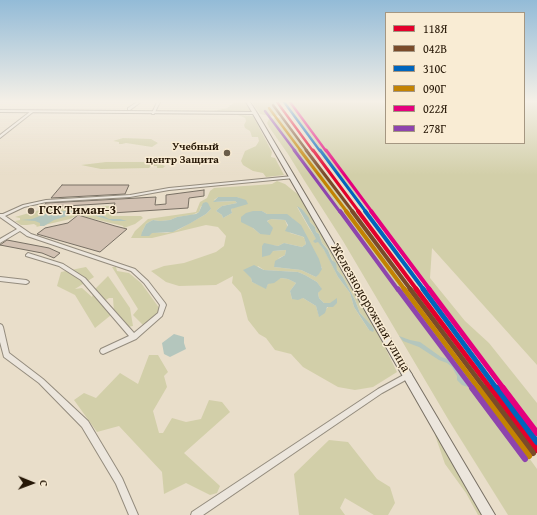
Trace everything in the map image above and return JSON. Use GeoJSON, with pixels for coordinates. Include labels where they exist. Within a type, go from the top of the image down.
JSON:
{"type":"FeatureCollection","features":[{"type":"Feature","properties":{"kind":"main road","name":"Железнодорожная улица"},"geometry":{"type":"LineString","coordinates":[[263,126],[490,515]]}},
{"type":"Feature","properties":{"kind":"street"},"geometry":{"type":"LineString","coordinates":[[0,138],[15,126]]}},
{"type":"Feature","properties":{"kind":"street"},"geometry":{"type":"LineString","coordinates":[[1,215],[23,206],[46,201],[130,196],[169,189],[293,177]]}},
{"type":"Feature","properties":{"kind":"street"},"geometry":{"type":"LineString","coordinates":[[1,215],[29,235],[132,270],[146,282],[163,305],[160,314],[134,337],[103,351]]}},
{"type":"Feature","properties":{"kind":"street"},"geometry":{"type":"LineString","coordinates":[[0,241],[20,229]]}},
{"type":"Feature","properties":{"kind":"street"},"geometry":{"type":"LineString","coordinates":[[28,255],[61,265],[83,279],[134,337]]}},
{"type":"Feature","properties":{"kind":"street"},"geometry":{"type":"LineString","coordinates":[[0,279],[26,282]]}},
{"type":"Feature","properties":{"kind":"street"},"geometry":{"type":"LineString","coordinates":[[0,327],[6,355],[41,381],[85,424],[119,481],[134,515]]}},
{"type":"Feature","properties":{"kind":"street"},"geometry":{"type":"LineString","coordinates":[[195,515],[380,391],[409,375]]}},
{"type":"Feature","properties":{"kind":"shaded area"},"geometry":{"type":"Polygon","coordinates":[[[244,126],[258,126],[272,152],[271,157],[275,158],[284,175],[266,177],[263,173],[253,171],[243,165],[241,161],[245,151],[256,146],[259,141],[258,137],[252,137],[250,131],[244,126]]]}},
{"type":"Feature","properties":{"kind":"shaded area"},"geometry":{"type":"Polygon","coordinates":[[[290,126],[399,277],[453,356],[461,366],[465,367],[465,371],[537,469],[537,515],[508,515],[448,419],[343,241],[288,154],[269,127],[290,126]]]}},
{"type":"Feature","properties":{"kind":"shaded area"},"geometry":{"type":"Polygon","coordinates":[[[303,126],[385,126],[385,144],[525,144],[525,126],[537,126],[537,365],[432,248],[430,278],[465,321],[489,343],[537,403],[537,430],[303,126]]]}},
{"type":"Feature","properties":{"kind":"shaded area"},"geometry":{"type":"Polygon","coordinates":[[[123,138],[151,139],[158,143],[152,147],[126,143],[119,144],[119,142],[113,141],[123,138]]]}},
{"type":"Feature","properties":{"kind":"shaded area"},"geometry":{"type":"Polygon","coordinates":[[[106,162],[155,162],[165,166],[163,168],[151,166],[149,168],[101,169],[81,165],[106,162]]]}},
{"type":"Feature","properties":{"kind":"shaded area"},"geometry":{"type":"Polygon","coordinates":[[[277,181],[285,184],[300,196],[376,329],[397,372],[373,387],[355,390],[338,387],[303,367],[291,354],[275,350],[266,338],[259,334],[248,320],[241,293],[232,283],[233,276],[216,285],[179,286],[166,282],[151,271],[164,266],[184,263],[216,252],[224,246],[226,236],[218,227],[206,225],[152,238],[131,238],[135,231],[148,219],[196,212],[200,202],[207,198],[210,191],[214,188],[272,184],[277,181]],[[218,197],[214,200],[217,202],[235,201],[237,203],[222,206],[216,211],[222,215],[223,218],[232,213],[231,209],[246,201],[237,197],[218,197]],[[201,206],[199,212],[192,215],[177,217],[170,220],[153,220],[146,224],[142,232],[167,233],[178,230],[206,214],[211,209],[201,206]],[[297,207],[326,253],[338,277],[350,293],[354,307],[369,330],[374,330],[360,313],[343,277],[337,270],[328,249],[322,243],[315,227],[302,209],[297,207]],[[262,211],[253,228],[260,234],[270,219],[285,220],[290,233],[303,237],[292,218],[267,214],[262,211]],[[305,239],[306,244],[302,247],[284,243],[278,246],[262,246],[263,252],[286,250],[285,255],[279,258],[274,267],[301,270],[316,277],[322,268],[305,239]],[[258,266],[251,278],[252,282],[266,288],[268,284],[281,278],[288,279],[296,283],[290,291],[292,299],[303,298],[316,306],[319,316],[334,301],[330,304],[324,303],[319,298],[318,293],[321,288],[317,282],[298,272],[264,270],[258,266]]]}},
{"type":"Feature","properties":{"kind":"shaded area"},"geometry":{"type":"Polygon","coordinates":[[[218,197],[237,197],[246,200],[248,204],[231,209],[232,213],[223,218],[222,215],[216,211],[222,206],[237,203],[235,201],[213,202],[218,197]]]}},
{"type":"Feature","properties":{"kind":"shaded area"},"geometry":{"type":"Polygon","coordinates":[[[206,202],[211,209],[206,214],[189,224],[173,232],[152,233],[149,236],[141,236],[146,224],[149,222],[153,220],[170,220],[177,217],[196,214],[199,212],[203,203],[206,202]]]}},
{"type":"Feature","properties":{"kind":"shaded area"},"geometry":{"type":"Polygon","coordinates":[[[102,206],[111,206],[110,214],[112,216],[141,216],[143,218],[135,224],[124,228],[123,226],[78,215],[70,219],[36,227],[37,226],[34,224],[21,225],[15,221],[20,220],[20,218],[15,217],[50,207],[89,209],[102,206]]]}},
{"type":"Feature","properties":{"kind":"shaded area"},"geometry":{"type":"Polygon","coordinates":[[[297,206],[302,209],[315,227],[322,243],[328,250],[332,260],[336,263],[337,270],[343,277],[360,313],[372,326],[374,330],[373,332],[369,330],[354,307],[350,293],[338,277],[324,250],[318,242],[315,243],[313,241],[316,239],[297,206]]]}},
{"type":"Feature","properties":{"kind":"shaded area"},"geometry":{"type":"Polygon","coordinates":[[[81,210],[84,212],[92,210],[109,219],[120,219],[127,221],[113,221],[86,213],[77,213],[54,220],[44,226],[40,226],[40,223],[35,221],[21,220],[32,219],[50,212],[81,210]]]}},
{"type":"Feature","properties":{"kind":"shaded area"},"geometry":{"type":"Polygon","coordinates":[[[262,211],[267,214],[287,214],[301,225],[319,259],[322,269],[316,277],[301,270],[274,267],[275,261],[285,255],[286,250],[273,251],[270,255],[262,257],[262,246],[264,243],[278,246],[284,243],[302,247],[306,244],[304,237],[285,231],[288,225],[285,220],[271,219],[267,221],[273,228],[270,235],[260,234],[253,228],[241,222],[241,217],[246,213],[262,211]]]}},
{"type":"Feature","properties":{"kind":"shaded area"},"geometry":{"type":"Polygon","coordinates":[[[254,265],[264,270],[298,272],[305,275],[317,282],[322,289],[318,293],[319,298],[324,303],[330,303],[337,298],[337,303],[333,307],[327,307],[325,313],[319,317],[316,306],[303,298],[298,300],[292,299],[290,291],[296,283],[288,279],[281,278],[274,283],[268,284],[266,289],[252,282],[251,278],[243,270],[254,265]]]}},
{"type":"Feature","properties":{"kind":"shaded area"},"geometry":{"type":"Polygon","coordinates":[[[86,267],[94,277],[75,289],[82,288],[92,297],[96,288],[108,276],[130,308],[133,326],[128,327],[114,312],[113,298],[109,298],[106,300],[111,315],[95,328],[75,295],[57,286],[61,272],[86,267]]]}},
{"type":"Feature","properties":{"kind":"shaded area"},"geometry":{"type":"Polygon","coordinates":[[[112,267],[116,267],[117,271],[129,273],[141,283],[160,309],[154,318],[144,326],[133,315],[138,309],[112,267]]]}},
{"type":"Feature","properties":{"kind":"shaded area"},"geometry":{"type":"Polygon","coordinates":[[[174,334],[184,337],[186,349],[170,357],[164,354],[162,343],[174,334]]]}},
{"type":"Feature","properties":{"kind":"shaded area"},"geometry":{"type":"Polygon","coordinates":[[[399,336],[420,342],[441,357],[465,367],[463,372],[465,377],[474,389],[462,385],[457,380],[457,376],[452,367],[447,363],[439,360],[419,347],[403,341],[399,336]]]}},
{"type":"Feature","properties":{"kind":"shaded area"},"geometry":{"type":"Polygon","coordinates":[[[149,355],[158,355],[168,372],[164,376],[167,387],[153,411],[159,433],[163,433],[172,418],[186,422],[201,419],[209,400],[222,402],[230,412],[184,453],[220,486],[217,493],[210,495],[186,483],[164,494],[162,472],[119,426],[97,432],[74,400],[84,393],[96,398],[120,373],[138,384],[149,355]]]}},
{"type":"Feature","properties":{"kind":"shaded area"},"geometry":{"type":"Polygon","coordinates":[[[439,434],[485,515],[478,515],[466,493],[445,464],[435,435],[439,434]]]}},
{"type":"Feature","properties":{"kind":"shaded area"},"geometry":{"type":"Polygon","coordinates":[[[329,440],[348,442],[377,479],[390,487],[395,503],[388,515],[374,515],[345,498],[340,508],[345,515],[299,515],[294,474],[329,440]]]}},
{"type":"Feature","properties":{"kind":"building"},"geometry":{"type":"Polygon","coordinates":[[[62,185],[129,185],[125,194],[51,198],[62,185]]]}},
{"type":"Feature","properties":{"kind":"building"},"geometry":{"type":"Polygon","coordinates":[[[204,190],[204,196],[189,198],[188,208],[112,213],[115,203],[50,207],[41,210],[46,203],[156,197],[155,205],[166,204],[166,195],[204,190]]]}},
{"type":"Feature","properties":{"kind":"building"},"geometry":{"type":"Polygon","coordinates":[[[78,215],[127,229],[100,252],[37,234],[45,228],[68,223],[78,215]]]}},
{"type":"Feature","properties":{"kind":"building"},"geometry":{"type":"Polygon","coordinates":[[[7,240],[49,248],[60,253],[54,258],[42,253],[0,245],[7,240]]]}},
{"type":"Feature","properties":{"kind":"transit line","name":"278Г"},"geometry":{"type":"LineString","coordinates":[[276,126],[525,459]]}},
{"type":"Feature","properties":{"kind":"transit line","name":"090Г"},"geometry":{"type":"LineString","coordinates":[[282,126],[529,456]]}},
{"type":"Feature","properties":{"kind":"transit line","name":"042В"},"geometry":{"type":"LineString","coordinates":[[289,126],[533,453]]}},
{"type":"Feature","properties":{"kind":"transit line","name":"118Я"},"geometry":{"type":"LineString","coordinates":[[295,126],[537,450]]}},
{"type":"Feature","properties":{"kind":"transit line","name":"310С"},"geometry":{"type":"LineString","coordinates":[[302,126],[537,442]]}},
{"type":"Feature","properties":{"kind":"transit line","name":"022Я"},"geometry":{"type":"LineString","coordinates":[[308,126],[537,433]]}},
{"type":"Feature","properties":{"kind":"place","name":"Учебный центр Защита"},"geometry":{"type":"Point","coordinates":[227,153]}},
{"type":"Feature","properties":{"kind":"place","name":"ГСК Тиман-3"},"geometry":{"type":"Point","coordinates":[31,211]}}]}
